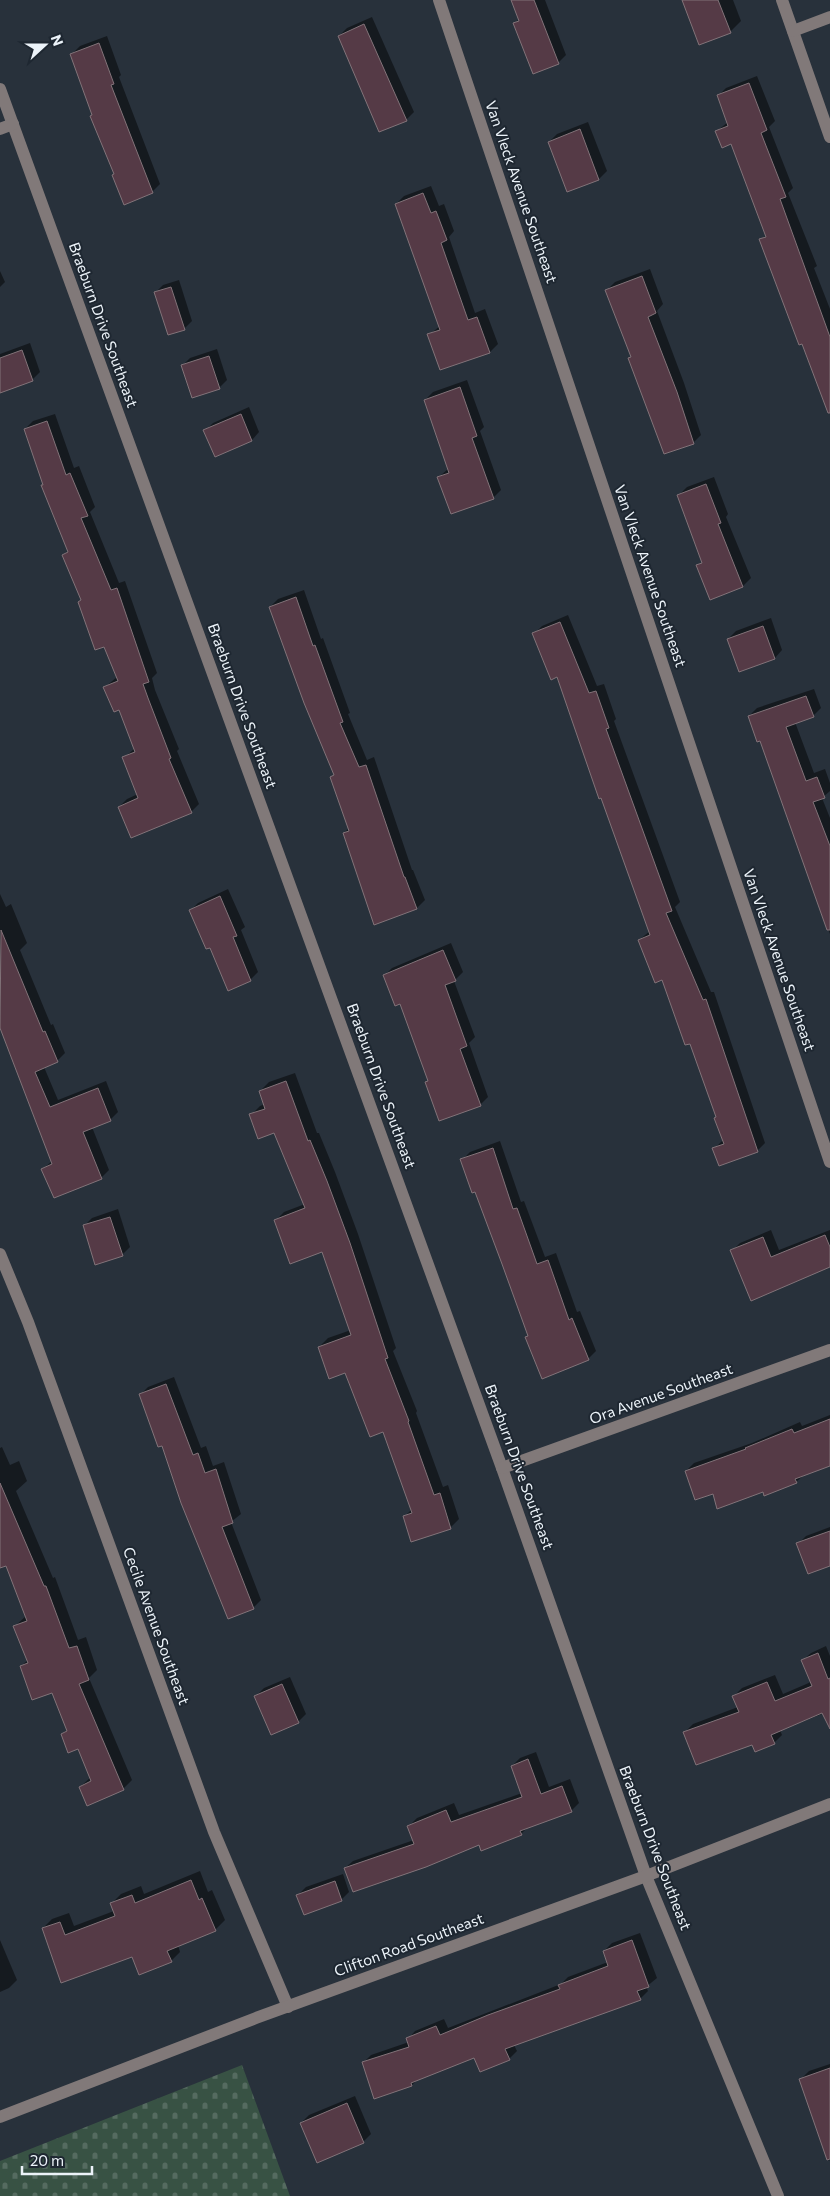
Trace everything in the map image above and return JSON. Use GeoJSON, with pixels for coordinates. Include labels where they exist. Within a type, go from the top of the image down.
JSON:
{"type":"FeatureCollection","features":[{"type":"Feature","properties":{"kind":"street","name":"Van Vleck Avenue Southeast"},"geometry":{"type":"LineString","coordinates":[[439,0],[830,1162]]}},
{"type":"Feature","properties":{"kind":"street"},"geometry":{"type":"LineString","coordinates":[[782,0],[830,137]]}},
{"type":"Feature","properties":{"kind":"street"},"geometry":{"type":"LineString","coordinates":[[793,32],[830,17]]}},
{"type":"Feature","properties":{"kind":"street","name":"Braeburn Drive Southeast"},"geometry":{"type":"LineString","coordinates":[[0,89],[502,1468],[646,1876],[778,2196]]}},
{"type":"Feature","properties":{"kind":"street"},"geometry":{"type":"LineString","coordinates":[[0,129],[12,124]]}},
{"type":"Feature","properties":{"kind":"street","name":"Cecile Avenue Southeast"},"geometry":{"type":"LineString","coordinates":[[0,1254],[28,1322],[214,1832],[288,2006]]}},
{"type":"Feature","properties":{"kind":"street","name":"Ora Avenue Southeast"},"geometry":{"type":"LineString","coordinates":[[502,1468],[830,1350]]}},
{"type":"Feature","properties":{"kind":"street","name":"Clifton Road Southeast"},"geometry":{"type":"LineString","coordinates":[[0,2116],[288,2006],[646,1876],[830,1804]]}},
{"type":"Feature","properties":{"kind":"green space"},"geometry":{"type":"Polygon","coordinates":[[[242,2065],[290,2196],[0,2196],[0,2161],[242,2065]]]}},
{"type":"Feature","properties":{"kind":"building"},"geometry":{"type":"Polygon","coordinates":[[[511,0],[534,0],[559,64],[533,74],[513,23],[519,21],[511,0]]]}},
{"type":"Feature","properties":{"kind":"building"},"geometry":{"type":"Polygon","coordinates":[[[682,0],[718,0],[731,33],[699,45],[682,0]]]}},
{"type":"Feature","properties":{"kind":"building"},"geometry":{"type":"Polygon","coordinates":[[[364,24],[407,121],[379,132],[338,36],[364,24]]]}},
{"type":"Feature","properties":{"kind":"building"},"geometry":{"type":"Polygon","coordinates":[[[99,43],[114,84],[111,85],[153,193],[124,205],[112,175],[114,174],[90,116],[92,115],[70,54],[99,43]]]}},
{"type":"Feature","properties":{"kind":"building"},"geometry":{"type":"Polygon","coordinates":[[[749,83],[767,130],[761,133],[786,197],[780,199],[830,337],[830,413],[828,413],[802,344],[799,345],[759,239],[766,237],[731,144],[722,148],[715,131],[728,126],[717,95],[749,83]]]}},
{"type":"Feature","properties":{"kind":"building"},"geometry":{"type":"Polygon","coordinates":[[[580,129],[599,180],[567,192],[548,142],[580,129]]]}},
{"type":"Feature","properties":{"kind":"building"},"geometry":{"type":"Polygon","coordinates":[[[423,193],[431,213],[436,211],[447,240],[441,243],[468,320],[477,317],[490,353],[440,370],[427,334],[440,330],[395,204],[423,193]]]}},
{"type":"Feature","properties":{"kind":"building"},"geometry":{"type":"Polygon","coordinates":[[[642,276],[656,313],[648,317],[677,392],[694,444],[664,454],[628,358],[631,357],[605,290],[642,276]]]}},
{"type":"Feature","properties":{"kind":"building"},"geometry":{"type":"Polygon","coordinates":[[[171,287],[185,330],[168,335],[154,292],[171,287]]]}},
{"type":"Feature","properties":{"kind":"building"},"geometry":{"type":"Polygon","coordinates":[[[22,350],[33,381],[0,393],[0,358],[22,350]]]}},
{"type":"Feature","properties":{"kind":"building"},"geometry":{"type":"Polygon","coordinates":[[[209,356],[220,389],[192,398],[181,365],[209,356]]]}},
{"type":"Feature","properties":{"kind":"building"},"geometry":{"type":"Polygon","coordinates":[[[460,387],[477,436],[472,438],[494,499],[451,514],[437,477],[449,473],[424,400],[460,387]]]}},
{"type":"Feature","properties":{"kind":"building"},"geometry":{"type":"Polygon","coordinates":[[[241,414],[252,441],[215,457],[203,430],[241,414]]]}},
{"type":"Feature","properties":{"kind":"building"},"geometry":{"type":"Polygon","coordinates":[[[47,421],[66,475],[70,473],[88,516],[81,518],[111,590],[117,588],[149,682],[143,684],[171,758],[169,759],[192,813],[131,838],[118,807],[138,798],[122,757],[135,752],[119,710],[114,712],[103,687],[118,681],[104,647],[95,650],[78,602],[81,600],[62,555],[68,552],[41,485],[43,485],[24,429],[47,421]]]}},
{"type":"Feature","properties":{"kind":"building"},"geometry":{"type":"Polygon","coordinates":[[[706,484],[721,523],[718,524],[743,587],[710,600],[696,565],[702,563],[677,495],[706,484]]]}},
{"type":"Feature","properties":{"kind":"building"},"geometry":{"type":"Polygon","coordinates":[[[296,597],[343,722],[340,723],[359,767],[366,765],[404,877],[417,909],[374,925],[343,833],[349,831],[330,777],[334,775],[304,703],[269,607],[296,597]]]}},
{"type":"Feature","properties":{"kind":"building"},"geometry":{"type":"Polygon","coordinates":[[[560,622],[589,693],[596,691],[609,728],[606,729],[672,911],[666,913],[703,1000],[706,999],[758,1152],[719,1166],[712,1148],[724,1144],[714,1118],[716,1117],[690,1044],[685,1045],[662,980],[655,983],[638,940],[650,935],[601,798],[599,799],[557,677],[551,680],[532,633],[560,622]]]}},
{"type":"Feature","properties":{"kind":"building"},"geometry":{"type":"Polygon","coordinates":[[[763,626],[775,659],[739,672],[727,639],[763,626]]]}},
{"type":"Feature","properties":{"kind":"building"},"geometry":{"type":"Polygon","coordinates":[[[806,696],[814,717],[786,727],[806,781],[817,777],[825,798],[813,802],[830,846],[830,930],[827,930],[760,741],[757,742],[748,716],[806,696]]]}},
{"type":"Feature","properties":{"kind":"building"},"geometry":{"type":"Polygon","coordinates":[[[220,896],[237,936],[233,937],[251,981],[228,991],[210,948],[206,949],[189,910],[220,896]]]}},
{"type":"Feature","properties":{"kind":"building"},"geometry":{"type":"Polygon","coordinates":[[[1,930],[43,1032],[45,1031],[58,1062],[35,1072],[50,1107],[98,1088],[111,1121],[83,1132],[102,1179],[54,1198],[41,1169],[52,1164],[0,1028],[1,930]]]}},
{"type":"Feature","properties":{"kind":"building"},"geometry":{"type":"Polygon","coordinates":[[[443,950],[456,981],[445,985],[467,1046],[460,1049],[481,1106],[439,1121],[425,1082],[428,1081],[400,1004],[395,1006],[383,975],[443,950]]]}},
{"type":"Feature","properties":{"kind":"building"},"geometry":{"type":"Polygon","coordinates":[[[286,1081],[308,1141],[310,1140],[327,1181],[350,1243],[388,1358],[385,1359],[409,1421],[434,1495],[440,1493],[451,1529],[411,1542],[403,1516],[412,1513],[383,1432],[370,1437],[345,1373],[329,1379],[318,1347],[351,1335],[322,1252],[290,1264],[274,1220],[305,1208],[274,1133],[258,1139],[249,1114],[265,1109],[259,1091],[286,1081]]]}},
{"type":"Feature","properties":{"kind":"building"},"geometry":{"type":"Polygon","coordinates":[[[493,1148],[513,1209],[517,1208],[537,1264],[548,1260],[569,1320],[572,1318],[589,1360],[542,1379],[525,1337],[528,1336],[502,1264],[475,1192],[472,1193],[460,1159],[493,1148]]]}},
{"type":"Feature","properties":{"kind":"building"},"geometry":{"type":"Polygon","coordinates":[[[110,1217],[123,1256],[95,1265],[83,1225],[110,1217]]]}},
{"type":"Feature","properties":{"kind":"building"},"geometry":{"type":"Polygon","coordinates":[[[825,1235],[830,1247],[830,1267],[751,1301],[730,1250],[763,1237],[771,1257],[825,1235]]]}},
{"type":"Feature","properties":{"kind":"building"},"geometry":{"type":"Polygon","coordinates":[[[166,1384],[193,1455],[198,1453],[205,1473],[216,1469],[233,1523],[222,1527],[254,1609],[228,1619],[181,1503],[162,1446],[158,1447],[139,1394],[166,1384]]]}},
{"type":"Feature","properties":{"kind":"building"},"geometry":{"type":"Polygon","coordinates":[[[830,1419],[830,1466],[795,1479],[797,1483],[764,1496],[763,1492],[717,1509],[713,1494],[695,1500],[685,1471],[746,1449],[792,1429],[794,1433],[830,1419]]]}},
{"type":"Feature","properties":{"kind":"building"},"geometry":{"type":"Polygon","coordinates":[[[0,1483],[44,1586],[46,1586],[69,1648],[77,1646],[89,1680],[79,1684],[124,1790],[87,1806],[79,1787],[91,1781],[78,1749],[68,1753],[61,1734],[67,1731],[52,1693],[32,1700],[20,1666],[28,1663],[13,1626],[27,1621],[6,1566],[0,1568],[0,1483]]]}},
{"type":"Feature","properties":{"kind":"building"},"geometry":{"type":"Polygon","coordinates":[[[830,1531],[830,1566],[808,1574],[796,1543],[830,1531]]]}},
{"type":"Feature","properties":{"kind":"building"},"geometry":{"type":"Polygon","coordinates":[[[818,1653],[828,1679],[830,1678],[830,1729],[822,1713],[771,1735],[775,1744],[755,1752],[752,1745],[696,1765],[683,1732],[739,1712],[732,1696],[767,1682],[775,1701],[812,1686],[801,1660],[818,1653]]]}},
{"type":"Feature","properties":{"kind":"building"},"geometry":{"type":"Polygon","coordinates":[[[282,1684],[299,1723],[271,1735],[254,1696],[282,1684]]]}},
{"type":"Feature","properties":{"kind":"building"},"geometry":{"type":"Polygon","coordinates":[[[528,1759],[541,1794],[562,1786],[572,1812],[520,1831],[522,1835],[481,1851],[479,1845],[426,1867],[353,1892],[344,1868],[414,1844],[407,1826],[446,1810],[451,1822],[522,1797],[511,1766],[528,1759]]]}},
{"type":"Feature","properties":{"kind":"building"},"geometry":{"type":"Polygon","coordinates":[[[191,1880],[199,1900],[202,1898],[216,1931],[167,1951],[172,1962],[139,1975],[132,1957],[61,1983],[42,1928],[60,1922],[65,1935],[115,1916],[110,1903],[132,1895],[135,1903],[191,1880]]]}},
{"type":"Feature","properties":{"kind":"building"},"geometry":{"type":"Polygon","coordinates":[[[335,1881],[342,1901],[304,1915],[296,1895],[335,1881]]]}},
{"type":"Feature","properties":{"kind":"building"},"geometry":{"type":"Polygon","coordinates":[[[632,1940],[649,1987],[637,1991],[641,2000],[505,2049],[510,2060],[480,2072],[474,2058],[411,2083],[412,2086],[374,2099],[362,2062],[409,2047],[406,2038],[436,2026],[440,2035],[560,1989],[558,1985],[608,1966],[603,1951],[632,1940]]]}},
{"type":"Feature","properties":{"kind":"building"},"geometry":{"type":"Polygon","coordinates":[[[830,2068],[830,2159],[827,2160],[799,2079],[830,2068]]]}},
{"type":"Feature","properties":{"kind":"building"},"geometry":{"type":"Polygon","coordinates":[[[347,2103],[364,2143],[317,2163],[300,2123],[347,2103]]]}}]}
